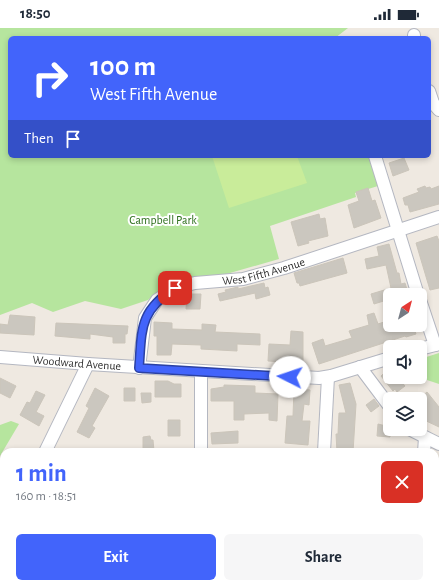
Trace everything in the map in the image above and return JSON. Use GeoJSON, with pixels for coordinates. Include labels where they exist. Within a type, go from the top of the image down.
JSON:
{"type":"FeatureCollection","features":[{"type":"Feature","properties":{"kind":"street"},"geometry":{"type":"LineString","coordinates":[[431,97],[433,103],[439,110]]}},
{"type":"Feature","properties":{"kind":"street"},"geometry":{"type":"LineString","coordinates":[[376,158],[416,288]]}},
{"type":"Feature","properties":{"kind":"street","name":"West Fifth Avenue"},"geometry":{"type":"LineString","coordinates":[[139,368],[145,318],[157,300],[175,288],[195,283],[243,280],[439,217]]}},
{"type":"Feature","properties":{"kind":"street"},"geometry":{"type":"LineString","coordinates":[[427,318],[437,344],[427,347]]}},
{"type":"Feature","properties":{"kind":"street","name":"Woodward Avenue"},"geometry":{"type":"LineString","coordinates":[[0,357],[139,368],[305,378],[328,377],[383,360]]}},
{"type":"Feature","properties":{"kind":"street"},"geometry":{"type":"LineString","coordinates":[[47,448],[88,364]]}},
{"type":"Feature","properties":{"kind":"street"},"geometry":{"type":"LineString","coordinates":[[360,367],[383,398]]}},
{"type":"Feature","properties":{"kind":"street"},"geometry":{"type":"LineString","coordinates":[[200,448],[201,372]]}},
{"type":"Feature","properties":{"kind":"street"},"geometry":{"type":"LineString","coordinates":[[324,448],[328,377]]}},
{"type":"Feature","properties":{"kind":"street"},"geometry":{"type":"LineString","coordinates":[[421,436],[439,444]]}},
{"type":"Feature","properties":{"kind":"street"},"geometry":{"type":"LineString","coordinates":[[424,448],[425,438]]}},
{"type":"Feature","properties":{"kind":"green space","name":"Campbell Park"},"geometry":{"type":"Polygon","coordinates":[[[0,28],[348,28],[338,36],[8,36],[8,158],[371,158],[378,186],[355,193],[356,197],[270,226],[279,259],[209,279],[181,281],[156,293],[148,300],[121,309],[85,301],[53,312],[32,303],[0,315],[0,28]]]}},
{"type":"Feature","properties":{"kind":"green space"},"geometry":{"type":"Polygon","coordinates":[[[213,158],[298,158],[307,183],[229,208],[213,158]]]}},
{"type":"Feature","properties":{"kind":"green space"},"geometry":{"type":"Polygon","coordinates":[[[439,353],[439,384],[427,380],[427,357],[439,353]]]}},
{"type":"Feature","properties":{"kind":"green space"},"geometry":{"type":"Polygon","coordinates":[[[11,421],[19,424],[5,448],[0,448],[0,425],[11,421]]]}},
{"type":"Feature","properties":{"kind":"building"},"geometry":{"type":"Polygon","coordinates":[[[404,158],[409,170],[393,176],[389,163],[404,158]]]}},
{"type":"Feature","properties":{"kind":"building"},"geometry":{"type":"Polygon","coordinates":[[[425,186],[426,188],[430,187],[431,189],[439,186],[439,204],[410,212],[408,205],[405,205],[403,198],[419,192],[417,189],[425,186]]]}},
{"type":"Feature","properties":{"kind":"building"},"geometry":{"type":"Polygon","coordinates":[[[368,188],[372,201],[375,200],[381,218],[354,228],[348,205],[359,201],[356,192],[368,188]]]}},
{"type":"Feature","properties":{"kind":"building"},"geometry":{"type":"Polygon","coordinates":[[[319,214],[320,219],[325,218],[328,236],[308,241],[309,243],[298,246],[291,222],[319,214]]]}},
{"type":"Feature","properties":{"kind":"building"},"geometry":{"type":"Polygon","coordinates":[[[437,236],[439,241],[439,288],[430,290],[416,243],[437,236]]]}},
{"type":"Feature","properties":{"kind":"building"},"geometry":{"type":"Polygon","coordinates":[[[389,244],[397,273],[399,273],[401,284],[405,283],[406,288],[391,288],[386,265],[367,269],[365,259],[379,256],[377,247],[389,244]]]}},
{"type":"Feature","properties":{"kind":"building"},"geometry":{"type":"Polygon","coordinates":[[[343,258],[347,273],[300,286],[299,283],[297,283],[294,273],[343,258]]]}},
{"type":"Feature","properties":{"kind":"building"},"geometry":{"type":"Polygon","coordinates":[[[264,283],[265,288],[268,287],[270,295],[256,299],[255,293],[220,301],[218,294],[226,292],[225,290],[238,287],[238,289],[264,283]]]}},
{"type":"Feature","properties":{"kind":"building"},"geometry":{"type":"Polygon","coordinates":[[[383,290],[383,301],[374,304],[371,294],[383,290]]]}},
{"type":"Feature","properties":{"kind":"building"},"geometry":{"type":"Polygon","coordinates":[[[187,294],[201,294],[200,309],[186,309],[187,294]]]}},
{"type":"Feature","properties":{"kind":"building"},"geometry":{"type":"Polygon","coordinates":[[[374,313],[378,324],[383,322],[383,332],[415,332],[416,334],[393,340],[383,340],[383,343],[319,364],[312,343],[323,339],[325,346],[352,338],[349,331],[369,325],[367,315],[374,313]]]}},
{"type":"Feature","properties":{"kind":"building"},"geometry":{"type":"Polygon","coordinates":[[[10,315],[35,317],[34,335],[0,333],[0,324],[8,325],[10,315]]]}},
{"type":"Feature","properties":{"kind":"building"},"geometry":{"type":"Polygon","coordinates":[[[154,322],[172,323],[172,329],[202,330],[202,324],[216,325],[215,332],[260,334],[260,345],[237,344],[237,351],[201,349],[201,345],[172,344],[171,355],[157,355],[157,336],[154,336],[154,322]]]}},
{"type":"Feature","properties":{"kind":"building"},"geometry":{"type":"Polygon","coordinates":[[[56,323],[128,326],[127,334],[125,334],[125,343],[113,343],[113,337],[90,334],[90,339],[55,336],[56,323]]]}},
{"type":"Feature","properties":{"kind":"building"},"geometry":{"type":"Polygon","coordinates":[[[291,331],[303,332],[303,363],[268,361],[269,344],[290,345],[291,331]]]}},
{"type":"Feature","properties":{"kind":"building"},"geometry":{"type":"Polygon","coordinates":[[[0,378],[16,386],[10,398],[0,393],[0,378]]]}},
{"type":"Feature","properties":{"kind":"building"},"geometry":{"type":"Polygon","coordinates":[[[155,381],[168,381],[174,384],[181,384],[181,397],[155,397],[155,381]]]}},
{"type":"Feature","properties":{"kind":"building"},"geometry":{"type":"Polygon","coordinates":[[[350,383],[356,404],[353,448],[337,448],[336,434],[338,434],[339,413],[346,413],[339,385],[350,383]]]}},
{"type":"Feature","properties":{"kind":"building"},"geometry":{"type":"Polygon","coordinates":[[[387,384],[403,384],[405,386],[397,392],[395,389],[393,391],[387,384]]]}},
{"type":"Feature","properties":{"kind":"building"},"geometry":{"type":"Polygon","coordinates":[[[224,385],[255,386],[255,393],[278,394],[277,421],[269,420],[269,413],[244,414],[244,420],[234,420],[234,401],[211,401],[211,389],[224,387],[224,385]]]}},
{"type":"Feature","properties":{"kind":"building"},"geometry":{"type":"Polygon","coordinates":[[[95,388],[109,396],[92,426],[95,428],[89,438],[77,432],[89,408],[86,406],[95,388]]]}},
{"type":"Feature","properties":{"kind":"building"},"geometry":{"type":"Polygon","coordinates":[[[124,388],[135,388],[135,401],[124,401],[124,388]]]}},
{"type":"Feature","properties":{"kind":"building"},"geometry":{"type":"Polygon","coordinates":[[[294,389],[310,390],[309,405],[304,404],[302,421],[310,421],[308,445],[285,443],[287,416],[293,416],[294,389]]]}},
{"type":"Feature","properties":{"kind":"building"},"geometry":{"type":"Polygon","coordinates":[[[36,391],[45,395],[36,412],[44,416],[39,426],[20,415],[27,402],[30,403],[36,391]]]}},
{"type":"Feature","properties":{"kind":"building"},"geometry":{"type":"Polygon","coordinates":[[[427,392],[439,407],[439,427],[427,421],[427,392]]]}},
{"type":"Feature","properties":{"kind":"building"},"geometry":{"type":"Polygon","coordinates":[[[141,393],[151,393],[151,402],[142,403],[141,393]]]}},
{"type":"Feature","properties":{"kind":"building"},"geometry":{"type":"Polygon","coordinates":[[[374,399],[379,406],[371,412],[366,405],[374,399]]]}},
{"type":"Feature","properties":{"kind":"building"},"geometry":{"type":"Polygon","coordinates":[[[168,420],[180,420],[180,436],[168,436],[168,420]]]}},
{"type":"Feature","properties":{"kind":"building"},"geometry":{"type":"Polygon","coordinates":[[[378,424],[383,425],[383,436],[390,437],[377,436],[378,424]]]}},
{"type":"Feature","properties":{"kind":"building"},"geometry":{"type":"Polygon","coordinates":[[[238,431],[238,443],[212,444],[211,433],[238,431]]]}},
{"type":"Feature","properties":{"kind":"building"},"geometry":{"type":"Polygon","coordinates":[[[150,436],[151,440],[153,440],[154,448],[143,448],[143,437],[150,436]]]}},
{"type":"Feature","properties":{"kind":"route"},"geometry":{"type":"LineString","coordinates":[[175,288],[157,300],[145,318],[139,368],[290,377]]}}]}
